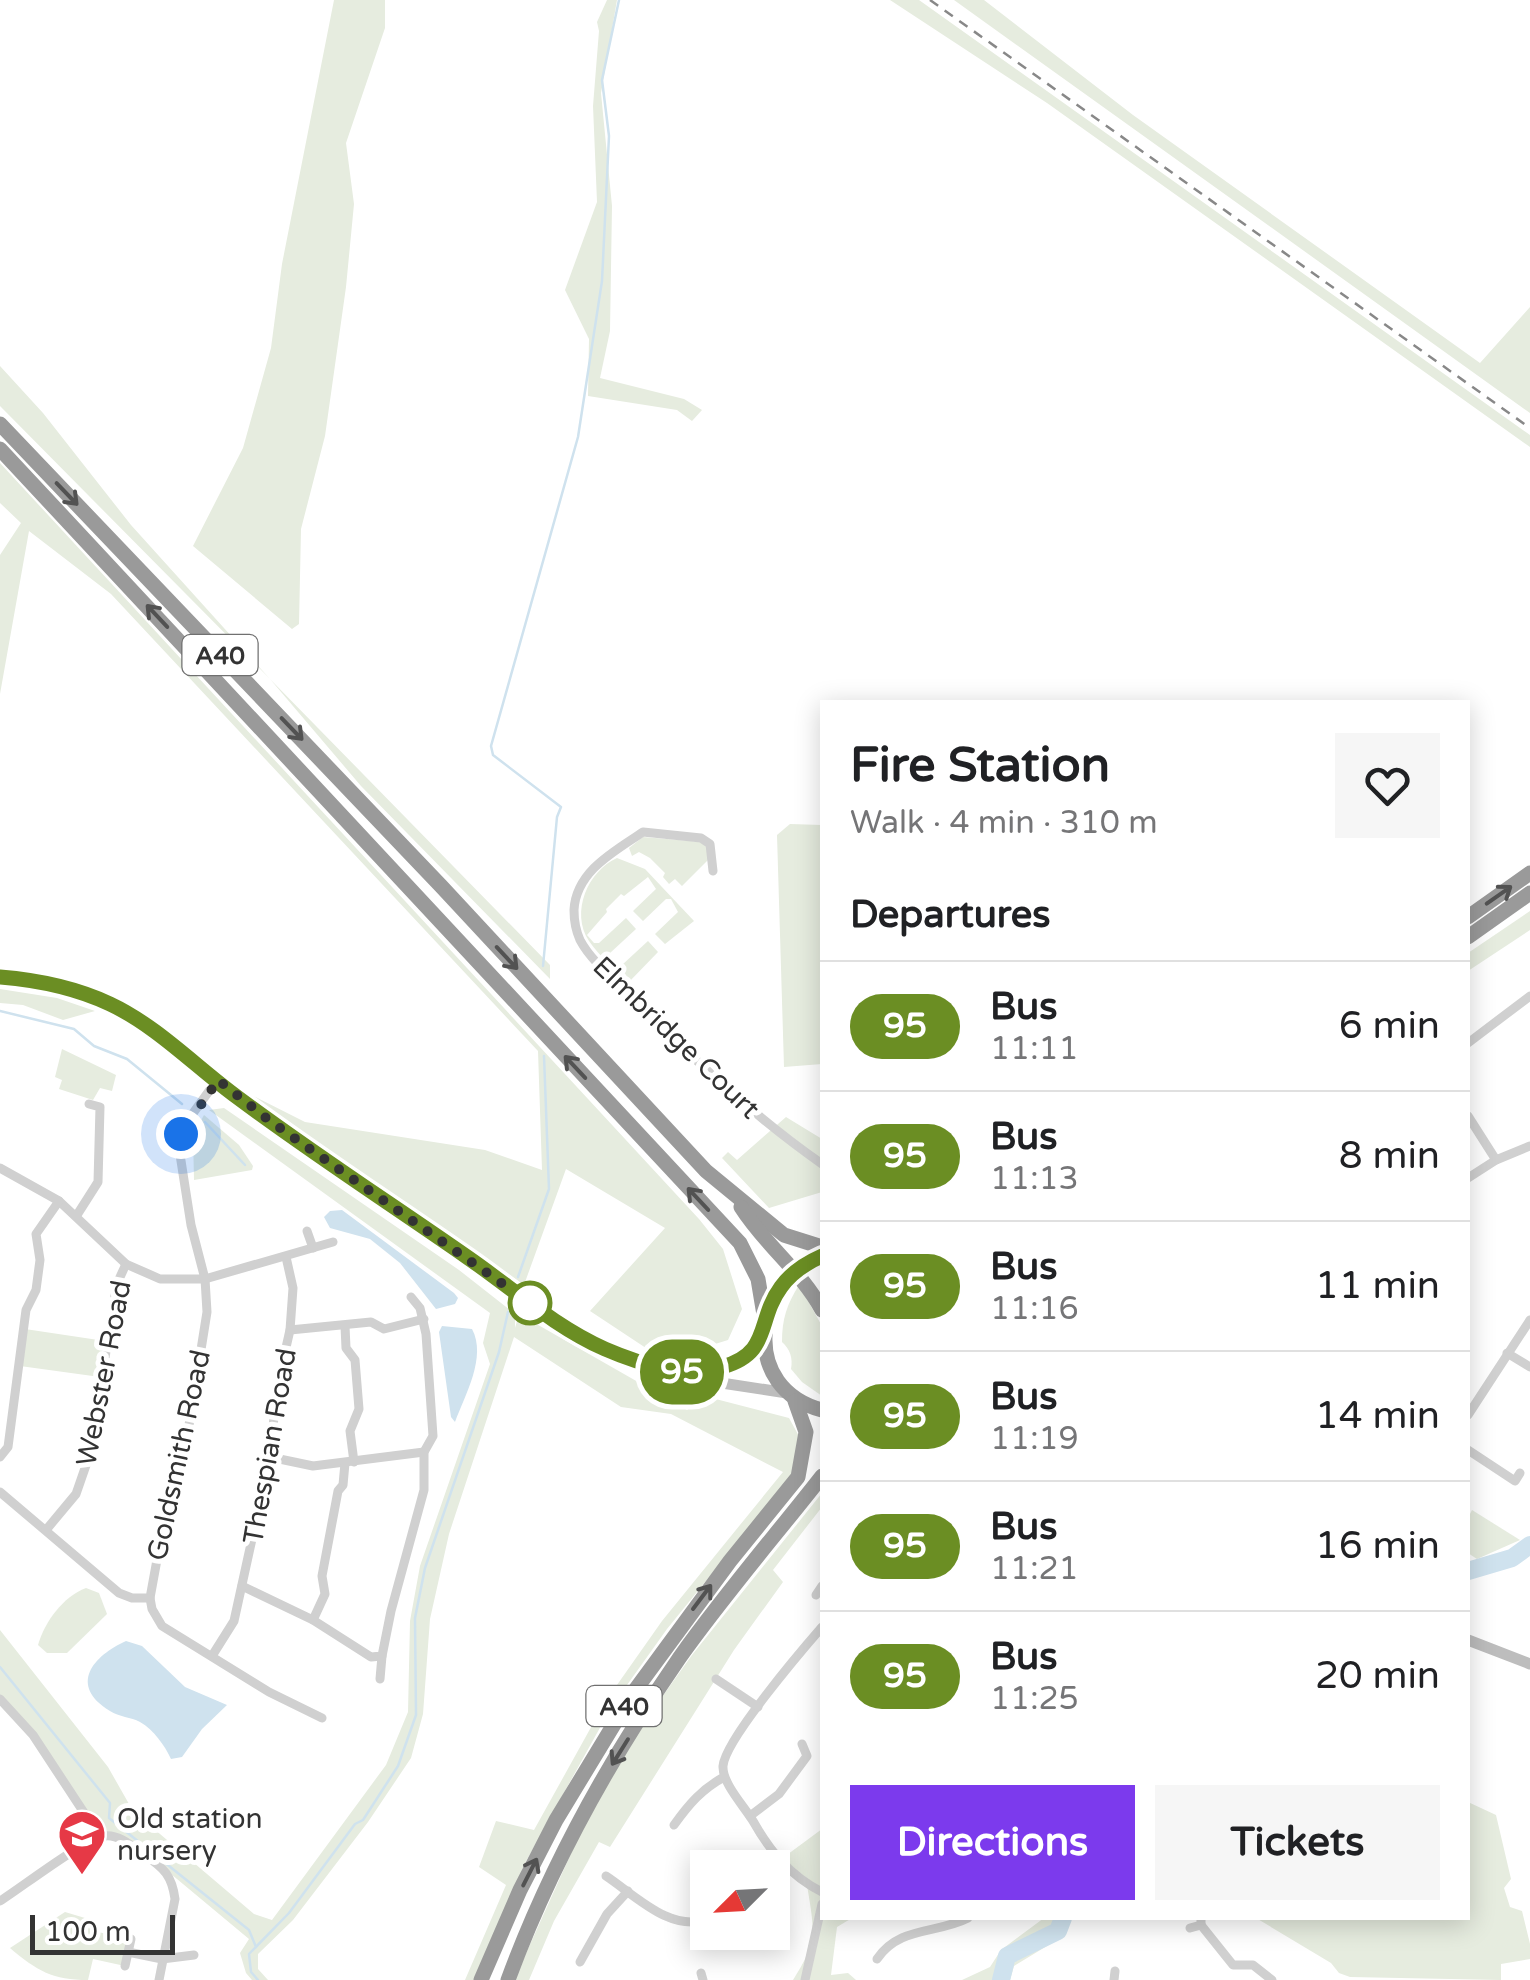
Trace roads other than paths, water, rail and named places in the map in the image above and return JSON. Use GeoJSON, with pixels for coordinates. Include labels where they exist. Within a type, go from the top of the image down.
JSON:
{"type":"FeatureCollection","features":[{"type":"Feature","properties":{"kind":"highway","name":"A40"},"geometry":{"type":"LineString","coordinates":[[0,424],[441,886],[680,1144],[784,1235],[820,1246]]}},
{"type":"Feature","properties":{"kind":"highway","name":"A40"},"geometry":{"type":"LineString","coordinates":[[0,449],[740,1243],[758,1279],[772,1368],[791,1397],[806,1432],[798,1477],[666,1646],[606,1734],[529,1872],[481,1980]]}},
{"type":"Feature","properties":{"kind":"highway"},"geometry":{"type":"LineString","coordinates":[[1470,916],[1530,872]]}},
{"type":"Feature","properties":{"kind":"highway"},"geometry":{"type":"LineString","coordinates":[[1470,936],[1530,893]]}},
{"type":"Feature","properties":{"kind":"highway","name":"A40"},"geometry":{"type":"LineString","coordinates":[[734,1195],[756,1232],[796,1271],[820,1307]]}},
{"type":"Feature","properties":{"kind":"highway"},"geometry":{"type":"LineString","coordinates":[[764,1327],[781,1287],[796,1271],[820,1257]]}},
{"type":"Feature","properties":{"kind":"highway"},"geometry":{"type":"LineString","coordinates":[[791,1397],[820,1409]]}},
{"type":"Feature","properties":{"kind":"highway","name":"A40"},"geometry":{"type":"LineString","coordinates":[[508,1980],[543,1895],[608,1770],[681,1656],[820,1479]]}},
{"type":"Feature","properties":{"kind":"main road"},"geometry":{"type":"LineString","coordinates":[[0,977],[41,982],[111,1004],[270,1121],[571,1331],[627,1357],[702,1380],[791,1397]]}},
{"type":"Feature","properties":{"kind":"main road"},"geometry":{"type":"LineString","coordinates":[[682,1372],[738,1361],[759,1345],[764,1327]]}},
{"type":"Feature","properties":{"kind":"main road"},"geometry":{"type":"LineString","coordinates":[[1470,1641],[1530,1664]]}},
{"type":"Feature","properties":{"kind":"street","name":"Elmbridge Court"},"geometry":{"type":"LineString","coordinates":[[713,871],[710,844],[701,838],[643,832],[599,863],[578,892],[574,909],[580,939],[721,1084],[774,1130],[820,1163]]}},
{"type":"Feature","properties":{"kind":"street"},"geometry":{"type":"LineString","coordinates":[[1470,1041],[1530,996]]}},
{"type":"Feature","properties":{"kind":"street","name":"Goldsmith Road"},"geometry":{"type":"LineString","coordinates":[[0,1492],[119,1593],[150,1598],[173,1472],[190,1425],[207,1312],[205,1279],[188,1212],[179,1148],[181,1134],[191,1116],[218,1080]]}},
{"type":"Feature","properties":{"kind":"street"},"geometry":{"type":"LineString","coordinates":[[77,1214],[98,1182],[100,1107],[88,1104]]}},
{"type":"Feature","properties":{"kind":"street"},"geometry":{"type":"LineString","coordinates":[[1470,1119],[1496,1160]]}},
{"type":"Feature","properties":{"kind":"street"},"geometry":{"type":"LineString","coordinates":[[1470,1177],[1496,1160],[1530,1146]]}},
{"type":"Feature","properties":{"kind":"street"},"geometry":{"type":"LineString","coordinates":[[0,1168],[59,1201],[126,1264],[160,1280],[205,1279],[334,1242]]}},
{"type":"Feature","properties":{"kind":"street"},"geometry":{"type":"LineString","coordinates":[[0,1457],[8,1447],[26,1310],[36,1290],[40,1260],[36,1234],[59,1201]]}},
{"type":"Feature","properties":{"kind":"street"},"geometry":{"type":"LineString","coordinates":[[308,1231],[312,1248]]}},
{"type":"Feature","properties":{"kind":"street","name":"Thespian Road"},"geometry":{"type":"LineString","coordinates":[[212,1656],[234,1621],[270,1457],[290,1330],[293,1288],[286,1257]]}},
{"type":"Feature","properties":{"kind":"street","name":"Webster Road"},"geometry":{"type":"LineString","coordinates":[[46,1530],[76,1494],[92,1448],[106,1352],[114,1330],[115,1288],[126,1264]]}},
{"type":"Feature","properties":{"kind":"street"},"geometry":{"type":"LineString","coordinates":[[380,1679],[391,1611],[424,1490],[424,1452],[433,1436],[424,1319],[411,1297]]}},
{"type":"Feature","properties":{"kind":"street"},"geometry":{"type":"LineString","coordinates":[[290,1330],[372,1322],[384,1329],[424,1319]]}},
{"type":"Feature","properties":{"kind":"street"},"geometry":{"type":"LineString","coordinates":[[1470,1412],[1530,1320]]}},
{"type":"Feature","properties":{"kind":"street"},"geometry":{"type":"LineString","coordinates":[[313,1620],[325,1594],[322,1576],[338,1491],[349,1462],[350,1430],[358,1409],[355,1360],[346,1348],[345,1326]]}},
{"type":"Feature","properties":{"kind":"street"},"geometry":{"type":"LineString","coordinates":[[1507,1352],[1530,1367]]}},
{"type":"Feature","properties":{"kind":"street"},"geometry":{"type":"LineString","coordinates":[[1470,1451],[1515,1481]]}},
{"type":"Feature","properties":{"kind":"street"},"geometry":{"type":"LineString","coordinates":[[270,1457],[313,1466],[424,1452]]}},
{"type":"Feature","properties":{"kind":"street"},"geometry":{"type":"LineString","coordinates":[[242,1586],[313,1620],[370,1657],[382,1656]]}},
{"type":"Feature","properties":{"kind":"street"},"geometry":{"type":"LineString","coordinates":[[150,1598],[162,1626],[269,1692],[322,1718]]}},
{"type":"Feature","properties":{"kind":"street"},"geometry":{"type":"LineString","coordinates":[[768,1850],[724,1776],[722,1764],[758,1707],[820,1629]]}},
{"type":"Feature","properties":{"kind":"street"},"geometry":{"type":"LineString","coordinates":[[812,1638],[820,1646]]}},
{"type":"Feature","properties":{"kind":"street"},"geometry":{"type":"LineString","coordinates":[[716,1680],[733,1683],[758,1707]]}},
{"type":"Feature","properties":{"kind":"street"},"geometry":{"type":"LineString","coordinates":[[0,1698],[33,1736],[100,1837]]}},
{"type":"Feature","properties":{"kind":"street"},"geometry":{"type":"LineString","coordinates":[[750,1816],[779,1794],[812,1757],[802,1744]]}},
{"type":"Feature","properties":{"kind":"street"},"geometry":{"type":"LineString","coordinates":[[674,1825],[688,1816],[708,1785],[724,1776]]}},
{"type":"Feature","properties":{"kind":"street"},"geometry":{"type":"LineString","coordinates":[[0,1902],[100,1837],[117,1837],[165,1869],[175,1898],[158,1980]]}},
{"type":"Feature","properties":{"kind":"street"},"geometry":{"type":"LineString","coordinates":[[790,1872],[820,1891]]}},
{"type":"Feature","properties":{"kind":"street"},"geometry":{"type":"LineString","coordinates":[[606,1876],[667,1919],[690,1923]]}},
{"type":"Feature","properties":{"kind":"street"},"geometry":{"type":"LineString","coordinates":[[586,1959],[607,1914],[628,1891]]}},
{"type":"Feature","properties":{"kind":"street"},"geometry":{"type":"LineString","coordinates":[[805,1980],[820,1913]]}},
{"type":"Feature","properties":{"kind":"street"},"geometry":{"type":"LineString","coordinates":[[879,1951],[905,1935],[950,1927],[964,1920]]}},
{"type":"Feature","properties":{"kind":"street"},"geometry":{"type":"LineString","coordinates":[[969,1920],[974,1928]]}},
{"type":"Feature","properties":{"kind":"street"},"geometry":{"type":"LineString","coordinates":[[1197,1924],[1233,1965],[1253,1966],[1272,1980]]}},
{"type":"Feature","properties":{"kind":"street"},"geometry":{"type":"LineString","coordinates":[[125,1966],[131,1939]]}},
{"type":"Feature","properties":{"kind":"street"},"geometry":{"type":"LineString","coordinates":[[128,1952],[162,1959],[194,1955]]}},
{"type":"Feature","properties":{"kind":"water"},"geometry":{"type":"Polygon","coordinates":[[[342,1210],[454,1293],[458,1298],[455,1304],[436,1309],[400,1263],[370,1239],[330,1228],[324,1217],[330,1211],[342,1210]]]}},
{"type":"Feature","properties":{"kind":"water"},"geometry":{"type":"Polygon","coordinates":[[[442,1326],[472,1329],[476,1340],[473,1376],[455,1422],[451,1417],[439,1332],[442,1326]]]}},
{"type":"Feature","properties":{"kind":"water"},"geometry":{"type":"Polygon","coordinates":[[[126,1641],[142,1646],[185,1687],[227,1705],[202,1729],[182,1757],[171,1759],[150,1729],[110,1711],[90,1691],[88,1681],[95,1663],[126,1641]]]}},
{"type":"Feature","properties":{"kind":"waterway"},"geometry":{"type":"LineString","coordinates":[[543,966],[561,807],[493,755],[491,746],[578,437],[602,281],[609,136],[602,80],[619,0]]}},
{"type":"Feature","properties":{"kind":"waterway"},"geometry":{"type":"LineString","coordinates":[[0,1011],[74,1029],[94,1046],[127,1059],[182,1104]]}},
{"type":"Feature","properties":{"kind":"waterway"},"geometry":{"type":"LineString","coordinates":[[518,1277],[549,1189],[544,1056]]}},
{"type":"Feature","properties":{"kind":"waterway"},"geometry":{"type":"LineString","coordinates":[[205,1122],[245,1165]]}},
{"type":"Feature","properties":{"kind":"waterway"},"geometry":{"type":"LineString","coordinates":[[258,1980],[251,1972],[249,1954],[289,1913],[355,1824],[363,1820],[398,1766],[416,1715],[415,1618],[425,1568],[499,1352],[508,1312]]}},
{"type":"Feature","properties":{"kind":"waterway"},"geometry":{"type":"LineString","coordinates":[[1470,1570],[1512,1558],[1530,1545]]}},
{"type":"Feature","properties":{"kind":"waterway"},"geometry":{"type":"LineString","coordinates":[[0,1667],[110,1803],[109,1818],[249,1930],[256,1947]]}},
{"type":"Feature","properties":{"kind":"waterway"},"geometry":{"type":"LineString","coordinates":[[1001,1980],[1007,1956],[1058,1931],[1062,1920]]}},
{"type":"Feature","properties":{"kind":"railway"},"geometry":{"type":"LineString","coordinates":[[930,0],[1530,428]]}},
{"type":"Feature","properties":{"kind":"place","name":"Old station nursery"},"geometry":{"type":"Point","coordinates":[82,1876]}}]}
